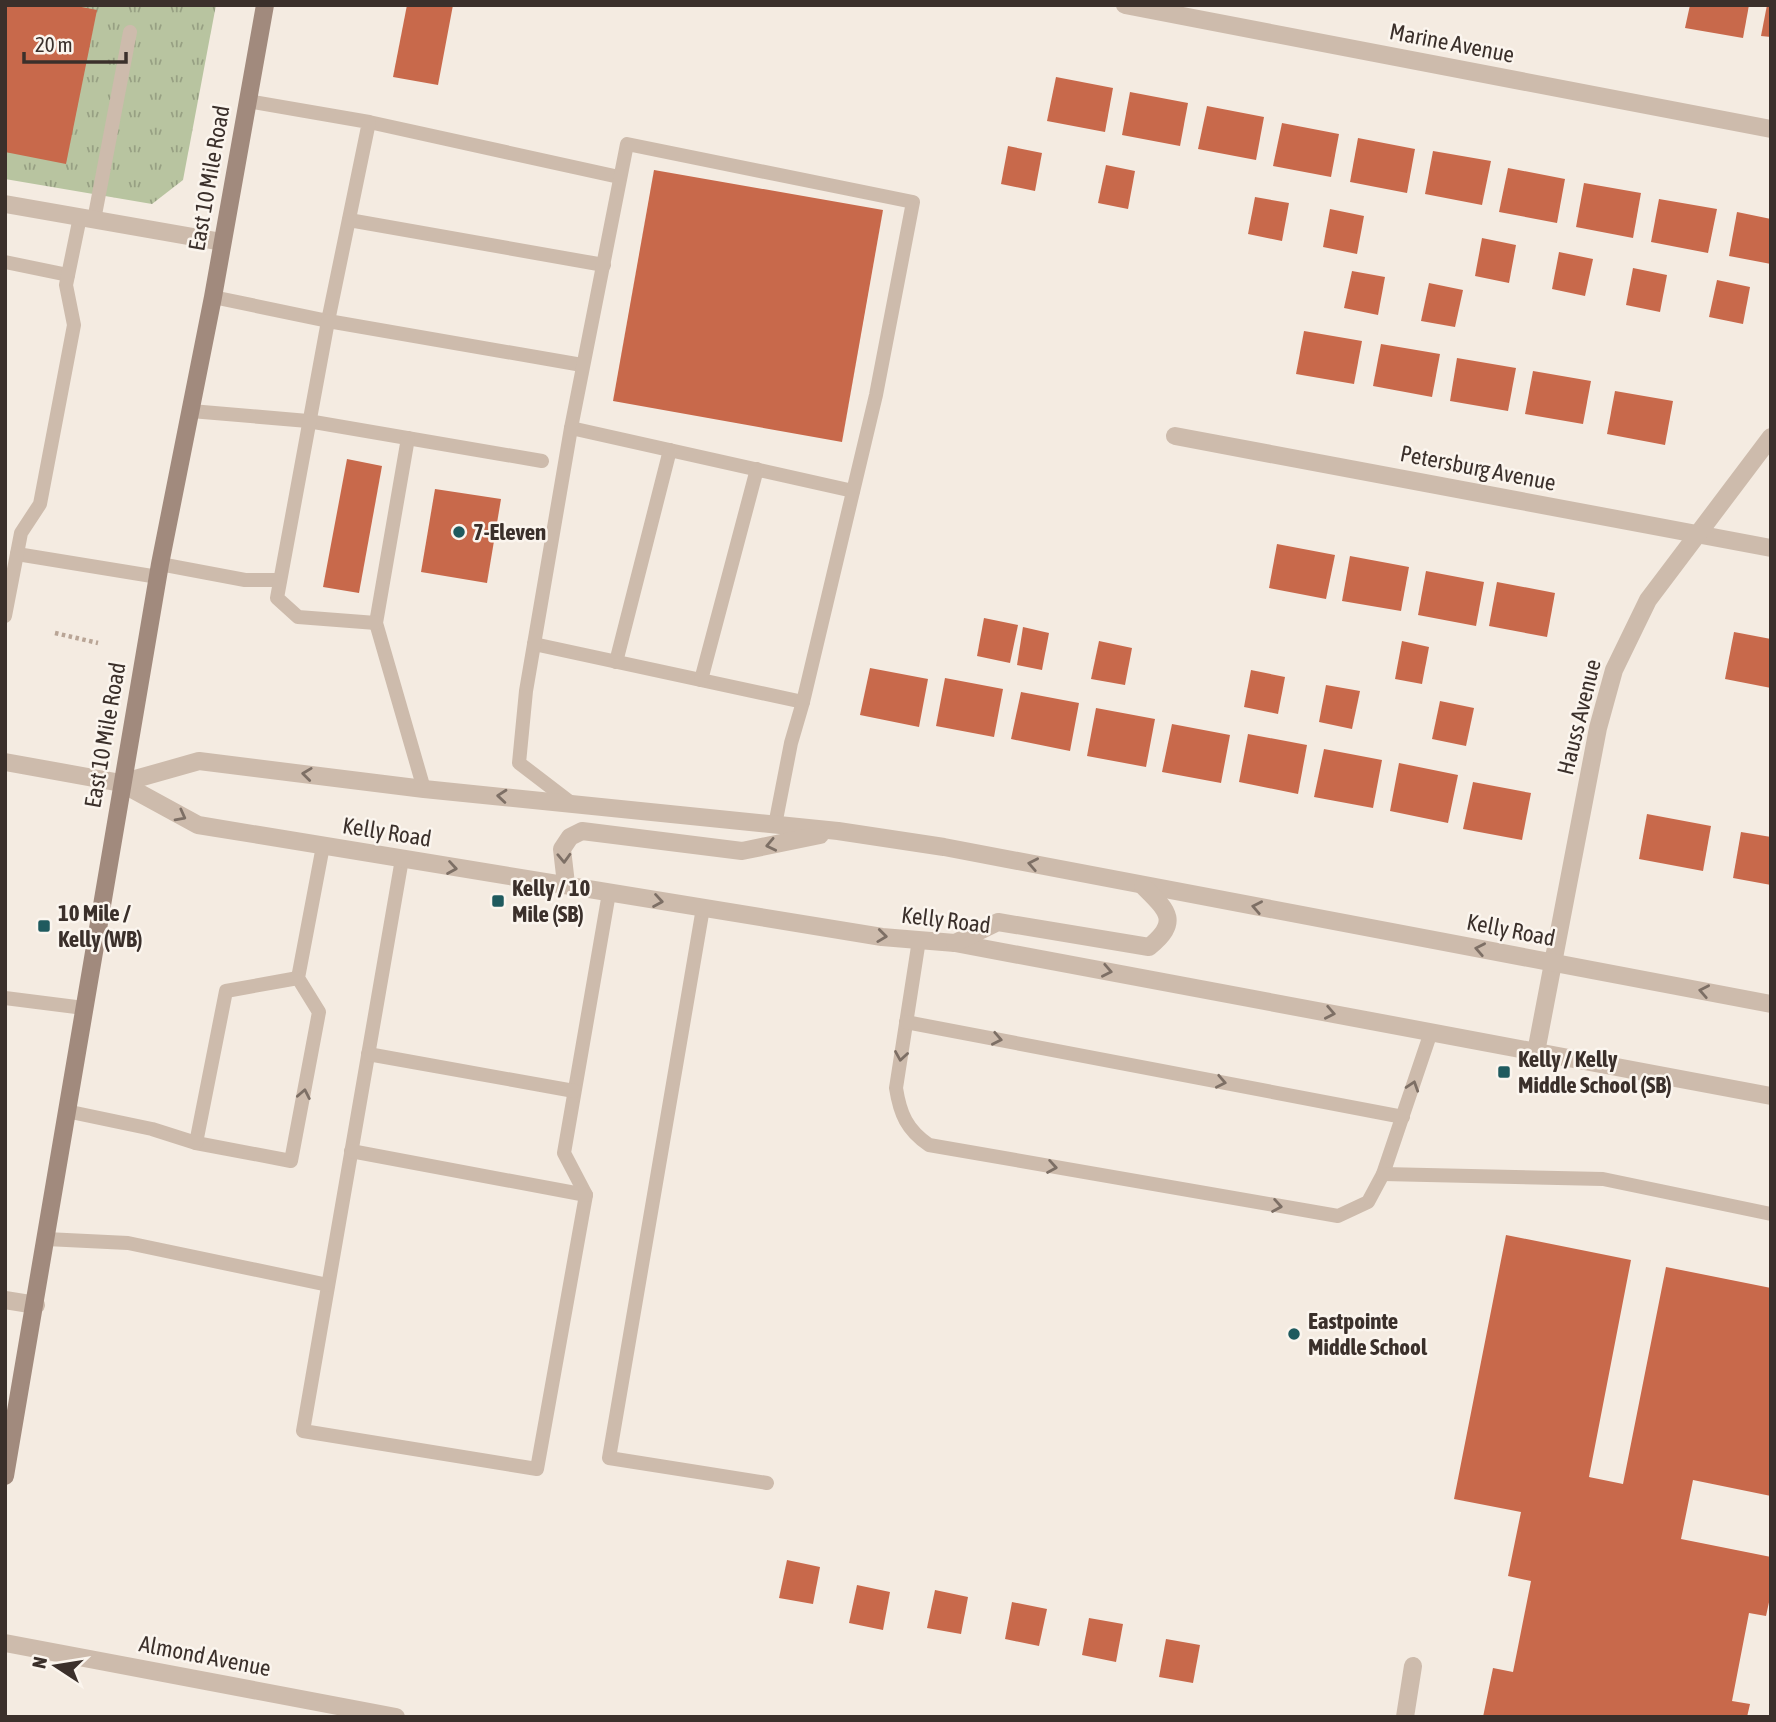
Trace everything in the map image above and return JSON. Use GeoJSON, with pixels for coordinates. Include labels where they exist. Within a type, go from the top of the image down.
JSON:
{"type":"FeatureCollection","features":[{"type":"Feature","properties":{"kind":"main road","name":"East 10 Mile Road"},"geometry":{"type":"LineString","coordinates":[[5,1476],[36,1306],[121,783],[265,5]]}},
{"type":"Feature","properties":{"kind":"street","name":"Marine Avenue"},"geometry":{"type":"LineString","coordinates":[[1125,5],[1771,129]]}},
{"type":"Feature","properties":{"kind":"street"},"geometry":{"type":"LineString","coordinates":[[5,204],[222,242]]}},
{"type":"Feature","properties":{"kind":"street","name":"Petersburg Avenue"},"geometry":{"type":"LineString","coordinates":[[1175,436],[1771,548]]}},
{"type":"Feature","properties":{"kind":"street","name":"Hauss Avenue"},"geometry":{"type":"LineString","coordinates":[[1536,1052],[1598,728],[1614,670],[1648,600],[1771,437]]}},
{"type":"Feature","properties":{"kind":"street","name":"Kelly Road"},"geometry":{"type":"LineString","coordinates":[[121,783],[199,761],[424,789],[838,831],[944,847],[1771,1004]]}},
{"type":"Feature","properties":{"kind":"street","name":"Kelly Road"},"geometry":{"type":"LineString","coordinates":[[5,762],[121,783],[198,825],[882,937],[955,943],[1771,1096]]}},
{"type":"Feature","properties":{"kind":"street"},"geometry":{"type":"LineString","coordinates":[[566,884],[562,849],[570,837],[582,831],[742,851],[838,831]]}},
{"type":"Feature","properties":{"kind":"street"},"geometry":{"type":"LineString","coordinates":[[955,943],[998,922],[1149,947],[1165,934],[1169,918],[1164,907],[1143,886]]}},
{"type":"Feature","properties":{"kind":"street"},"geometry":{"type":"LineString","coordinates":[[5,1300],[36,1306]]}},
{"type":"Feature","properties":{"kind":"street","name":"Almond Avenue"},"geometry":{"type":"LineString","coordinates":[[5,1643],[396,1717]]}},
{"type":"Feature","properties":{"kind":"street"},"geometry":{"type":"LineString","coordinates":[[1405,1717],[1413,1666]]}},
{"type":"Feature","properties":{"kind":"lane"},"geometry":{"type":"LineString","coordinates":[[5,616],[21,533],[40,504],[74,325],[66,285],[87,218],[130,32]]}},
{"type":"Feature","properties":{"kind":"lane"},"geometry":{"type":"LineString","coordinates":[[248,102],[369,122],[619,177]]}},
{"type":"Feature","properties":{"kind":"lane"},"geometry":{"type":"LineString","coordinates":[[369,122],[308,421],[277,598],[298,617],[376,623]]}},
{"type":"Feature","properties":{"kind":"lane"},"geometry":{"type":"LineString","coordinates":[[570,802],[519,763],[526,691],[571,428],[627,144],[913,202],[876,395],[791,743],[775,825]]}},
{"type":"Feature","properties":{"kind":"lane"},"geometry":{"type":"LineString","coordinates":[[349,220],[604,265]]}},
{"type":"Feature","properties":{"kind":"lane"},"geometry":{"type":"LineString","coordinates":[[5,262],[68,275]]}},
{"type":"Feature","properties":{"kind":"lane"},"geometry":{"type":"LineString","coordinates":[[213,297],[328,321],[582,365]]}},
{"type":"Feature","properties":{"kind":"lane"},"geometry":{"type":"LineString","coordinates":[[191,411],[308,421],[542,461]]}},
{"type":"Feature","properties":{"kind":"lane"},"geometry":{"type":"LineString","coordinates":[[571,428],[853,491]]}},
{"type":"Feature","properties":{"kind":"lane"},"geometry":{"type":"LineString","coordinates":[[408,438],[376,623],[424,789]]}},
{"type":"Feature","properties":{"kind":"lane"},"geometry":{"type":"LineString","coordinates":[[616,662],[670,450]]}},
{"type":"Feature","properties":{"kind":"lane"},"geometry":{"type":"LineString","coordinates":[[701,680],[757,469]]}},
{"type":"Feature","properties":{"kind":"lane"},"geometry":{"type":"LineString","coordinates":[[17,554],[245,580],[280,580]]}},
{"type":"Feature","properties":{"kind":"lane"},"geometry":{"type":"LineString","coordinates":[[534,644],[803,702]]}},
{"type":"Feature","properties":{"kind":"lane"},"geometry":{"type":"LineString","coordinates":[[66,1111],[152,1129],[196,1143],[292,1161],[319,1012],[298,978],[323,846]]}},
{"type":"Feature","properties":{"kind":"lane"},"geometry":{"type":"LineString","coordinates":[[402,859],[303,1431],[537,1469],[586,1195],[564,1153],[609,893]]}},
{"type":"Feature","properties":{"kind":"lane"},"geometry":{"type":"LineString","coordinates":[[703,908],[609,1458],[767,1483]]}},
{"type":"Feature","properties":{"kind":"lane"},"geometry":{"type":"LineString","coordinates":[[919,940],[896,1088],[900,1111],[912,1134],[929,1145],[1338,1216],[1367,1202],[1383,1174],[1431,1032]]}},
{"type":"Feature","properties":{"kind":"lane"},"geometry":{"type":"LineString","coordinates":[[196,1143],[226,991],[298,978]]}},
{"type":"Feature","properties":{"kind":"lane"},"geometry":{"type":"LineString","coordinates":[[5,998],[84,1008]]}},
{"type":"Feature","properties":{"kind":"lane"},"geometry":{"type":"LineString","coordinates":[[906,1022],[1403,1117]]}},
{"type":"Feature","properties":{"kind":"lane"},"geometry":{"type":"LineString","coordinates":[[368,1054],[574,1091]]}},
{"type":"Feature","properties":{"kind":"lane"},"geometry":{"type":"LineString","coordinates":[[351,1151],[586,1195]]}},
{"type":"Feature","properties":{"kind":"lane"},"geometry":{"type":"LineString","coordinates":[[1383,1174],[1603,1179],[1771,1214]]}},
{"type":"Feature","properties":{"kind":"lane"},"geometry":{"type":"LineString","coordinates":[[46,1239],[128,1243],[328,1285]]}},
{"type":"Feature","properties":{"kind":"path"},"geometry":{"type":"LineString","coordinates":[[55,633],[98,643]]}},
{"type":"Feature","properties":{"kind":"green space"},"geometry":{"type":"Polygon","coordinates":[[[5,5],[216,5],[183,180],[152,204],[5,179],[5,5]]]}},
{"type":"Feature","properties":{"kind":"building"},"geometry":{"type":"Polygon","coordinates":[[[5,5],[71,5],[97,10],[66,164],[5,152],[5,5]]]}},
{"type":"Feature","properties":{"kind":"building"},"geometry":{"type":"Polygon","coordinates":[[[407,5],[453,5],[438,85],[393,77],[407,5]]]}},
{"type":"Feature","properties":{"kind":"building"},"geometry":{"type":"Polygon","coordinates":[[[1690,5],[1749,5],[1743,38],[1685,28],[1690,5]]]}},
{"type":"Feature","properties":{"kind":"building"},"geometry":{"type":"Polygon","coordinates":[[[1767,5],[1771,5],[1771,37],[1761,36],[1767,5]]]}},
{"type":"Feature","properties":{"kind":"building"},"geometry":{"type":"Polygon","coordinates":[[[1056,77],[1113,88],[1105,132],[1047,121],[1056,77]]]}},
{"type":"Feature","properties":{"kind":"building"},"geometry":{"type":"Polygon","coordinates":[[[1130,92],[1188,103],[1180,146],[1122,135],[1130,92]]]}},
{"type":"Feature","properties":{"kind":"building"},"geometry":{"type":"Polygon","coordinates":[[[1207,106],[1264,117],[1256,160],[1198,149],[1207,106]]]}},
{"type":"Feature","properties":{"kind":"building"},"geometry":{"type":"Polygon","coordinates":[[[1282,123],[1339,134],[1331,177],[1273,166],[1282,123]]]}},
{"type":"Feature","properties":{"kind":"building"},"geometry":{"type":"Polygon","coordinates":[[[1358,138],[1415,149],[1407,193],[1350,182],[1358,138]]]}},
{"type":"Feature","properties":{"kind":"building"},"geometry":{"type":"Polygon","coordinates":[[[1008,146],[1042,153],[1035,191],[1001,184],[1008,146]]]}},
{"type":"Feature","properties":{"kind":"building"},"geometry":{"type":"Polygon","coordinates":[[[1433,151],[1491,161],[1482,205],[1425,194],[1433,151]]]}},
{"type":"Feature","properties":{"kind":"building"},"geometry":{"type":"Polygon","coordinates":[[[1106,165],[1135,171],[1128,209],[1098,203],[1106,165]]]}},
{"type":"Feature","properties":{"kind":"building"},"geometry":{"type":"Polygon","coordinates":[[[1508,168],[1565,179],[1557,223],[1499,212],[1508,168]]]}},
{"type":"Feature","properties":{"kind":"building"},"geometry":{"type":"Polygon","coordinates":[[[654,170],[883,210],[842,442],[613,401],[654,170]]]}},
{"type":"Feature","properties":{"kind":"building"},"geometry":{"type":"Polygon","coordinates":[[[1584,183],[1641,193],[1633,238],[1576,227],[1584,183]]]}},
{"type":"Feature","properties":{"kind":"building"},"geometry":{"type":"Polygon","coordinates":[[[1255,197],[1289,203],[1282,241],[1248,234],[1255,197]]]}},
{"type":"Feature","properties":{"kind":"building"},"geometry":{"type":"Polygon","coordinates":[[[1659,199],[1717,209],[1708,253],[1651,242],[1659,199]]]}},
{"type":"Feature","properties":{"kind":"building"},"geometry":{"type":"Polygon","coordinates":[[[1330,209],[1364,216],[1357,254],[1323,247],[1330,209]]]}},
{"type":"Feature","properties":{"kind":"building"},"geometry":{"type":"Polygon","coordinates":[[[1737,212],[1771,219],[1771,264],[1729,256],[1737,212]]]}},
{"type":"Feature","properties":{"kind":"building"},"geometry":{"type":"Polygon","coordinates":[[[1482,238],[1516,245],[1509,283],[1475,276],[1482,238]]]}},
{"type":"Feature","properties":{"kind":"building"},"geometry":{"type":"Polygon","coordinates":[[[1559,252],[1593,259],[1585,296],[1552,289],[1559,252]]]}},
{"type":"Feature","properties":{"kind":"building"},"geometry":{"type":"Polygon","coordinates":[[[1633,268],[1667,275],[1660,312],[1626,305],[1633,268]]]}},
{"type":"Feature","properties":{"kind":"building"},"geometry":{"type":"Polygon","coordinates":[[[1352,271],[1385,277],[1378,315],[1344,308],[1352,271]]]}},
{"type":"Feature","properties":{"kind":"building"},"geometry":{"type":"Polygon","coordinates":[[[1717,280],[1750,287],[1743,324],[1709,317],[1717,280]]]}},
{"type":"Feature","properties":{"kind":"building"},"geometry":{"type":"Polygon","coordinates":[[[1429,283],[1463,290],[1455,327],[1421,321],[1429,283]]]}},
{"type":"Feature","properties":{"kind":"building"},"geometry":{"type":"Polygon","coordinates":[[[1304,331],[1362,341],[1354,384],[1296,374],[1304,331]]]}},
{"type":"Feature","properties":{"kind":"building"},"geometry":{"type":"Polygon","coordinates":[[[1381,344],[1440,354],[1432,397],[1373,386],[1381,344]]]}},
{"type":"Feature","properties":{"kind":"building"},"geometry":{"type":"Polygon","coordinates":[[[1457,358],[1516,368],[1508,411],[1450,401],[1457,358]]]}},
{"type":"Feature","properties":{"kind":"building"},"geometry":{"type":"Polygon","coordinates":[[[1533,371],[1591,381],[1583,424],[1525,414],[1533,371]]]}},
{"type":"Feature","properties":{"kind":"building"},"geometry":{"type":"Polygon","coordinates":[[[1615,391],[1673,401],[1665,445],[1607,434],[1615,391]]]}},
{"type":"Feature","properties":{"kind":"building"},"geometry":{"type":"Polygon","coordinates":[[[347,459],[382,466],[359,593],[323,587],[347,459]]]}},
{"type":"Feature","properties":{"kind":"building"},"geometry":{"type":"Polygon","coordinates":[[[435,489],[501,499],[487,583],[421,572],[435,489]]]}},
{"type":"Feature","properties":{"kind":"building"},"geometry":{"type":"Polygon","coordinates":[[[1277,544],[1335,555],[1326,599],[1269,588],[1277,544]]]}},
{"type":"Feature","properties":{"kind":"building"},"geometry":{"type":"Polygon","coordinates":[[[1350,556],[1409,567],[1401,611],[1342,601],[1350,556]]]}},
{"type":"Feature","properties":{"kind":"building"},"geometry":{"type":"Polygon","coordinates":[[[1426,571],[1484,582],[1476,626],[1418,615],[1426,571]]]}},
{"type":"Feature","properties":{"kind":"building"},"geometry":{"type":"Polygon","coordinates":[[[1497,582],[1555,593],[1547,637],[1489,626],[1497,582]]]}},
{"type":"Feature","properties":{"kind":"building"},"geometry":{"type":"Polygon","coordinates":[[[984,618],[1018,625],[1010,663],[977,656],[984,618]]]}},
{"type":"Feature","properties":{"kind":"building"},"geometry":{"type":"Polygon","coordinates":[[[1023,627],[1049,633],[1042,670],[1017,665],[1023,627]]]}},
{"type":"Feature","properties":{"kind":"building"},"geometry":{"type":"Polygon","coordinates":[[[1734,632],[1771,639],[1771,688],[1725,679],[1734,632]]]}},
{"type":"Feature","properties":{"kind":"building"},"geometry":{"type":"Polygon","coordinates":[[[1099,641],[1132,648],[1125,685],[1091,679],[1099,641]]]}},
{"type":"Feature","properties":{"kind":"building"},"geometry":{"type":"Polygon","coordinates":[[[1402,641],[1429,647],[1422,684],[1395,679],[1402,641]]]}},
{"type":"Feature","properties":{"kind":"building"},"geometry":{"type":"Polygon","coordinates":[[[870,668],[928,679],[919,727],[860,715],[870,668]]]}},
{"type":"Feature","properties":{"kind":"building"},"geometry":{"type":"Polygon","coordinates":[[[1251,670],[1285,677],[1278,714],[1244,707],[1251,670]]]}},
{"type":"Feature","properties":{"kind":"building"},"geometry":{"type":"Polygon","coordinates":[[[945,678],[1003,689],[994,737],[936,726],[945,678]]]}},
{"type":"Feature","properties":{"kind":"building"},"geometry":{"type":"Polygon","coordinates":[[[1326,685],[1360,691],[1352,729],[1319,722],[1326,685]]]}},
{"type":"Feature","properties":{"kind":"building"},"geometry":{"type":"Polygon","coordinates":[[[1021,692],[1079,703],[1070,751],[1011,739],[1021,692]]]}},
{"type":"Feature","properties":{"kind":"building"},"geometry":{"type":"Polygon","coordinates":[[[1440,701],[1474,708],[1466,746],[1432,739],[1440,701]]]}},
{"type":"Feature","properties":{"kind":"building"},"geometry":{"type":"Polygon","coordinates":[[[1096,708],[1155,719],[1146,767],[1087,756],[1096,708]]]}},
{"type":"Feature","properties":{"kind":"building"},"geometry":{"type":"Polygon","coordinates":[[[1172,724],[1230,735],[1221,783],[1162,772],[1172,724]]]}},
{"type":"Feature","properties":{"kind":"building"},"geometry":{"type":"Polygon","coordinates":[[[1248,734],[1307,745],[1298,794],[1239,782],[1248,734]]]}},
{"type":"Feature","properties":{"kind":"building"},"geometry":{"type":"Polygon","coordinates":[[[1324,749],[1382,760],[1373,808],[1314,797],[1324,749]]]}},
{"type":"Feature","properties":{"kind":"building"},"geometry":{"type":"Polygon","coordinates":[[[1399,763],[1458,775],[1448,823],[1390,811],[1399,763]]]}},
{"type":"Feature","properties":{"kind":"building"},"geometry":{"type":"Polygon","coordinates":[[[1473,782],[1531,793],[1522,840],[1463,829],[1473,782]]]}},
{"type":"Feature","properties":{"kind":"building"},"geometry":{"type":"Polygon","coordinates":[[[1647,814],[1711,826],[1703,871],[1639,859],[1647,814]]]}},
{"type":"Feature","properties":{"kind":"building"},"geometry":{"type":"Polygon","coordinates":[[[1741,832],[1771,837],[1771,885],[1733,878],[1741,832]]]}},
{"type":"Feature","properties":{"kind":"building"},"geometry":{"type":"Polygon","coordinates":[[[1506,1235],[1631,1260],[1589,1477],[1623,1484],[1666,1267],[1771,1288],[1771,1496],[1693,1480],[1681,1539],[1771,1557],[1771,1593],[1766,1616],[1749,1613],[1732,1701],[1750,1704],[1747,1717],[1483,1717],[1493,1668],[1513,1672],[1531,1581],[1508,1576],[1521,1512],[1454,1499],[1506,1235]]]}},
{"type":"Feature","properties":{"kind":"building"},"geometry":{"type":"Polygon","coordinates":[[[787,1560],[820,1567],[813,1604],[779,1598],[787,1560]]]}},
{"type":"Feature","properties":{"kind":"building"},"geometry":{"type":"Polygon","coordinates":[[[857,1585],[890,1592],[883,1630],[849,1623],[857,1585]]]}},
{"type":"Feature","properties":{"kind":"building"},"geometry":{"type":"Polygon","coordinates":[[[935,1590],[968,1597],[961,1634],[927,1628],[935,1590]]]}},
{"type":"Feature","properties":{"kind":"building"},"geometry":{"type":"Polygon","coordinates":[[[1012,1602],[1047,1609],[1039,1646],[1005,1639],[1012,1602]]]}},
{"type":"Feature","properties":{"kind":"building"},"geometry":{"type":"Polygon","coordinates":[[[1089,1618],[1123,1624],[1116,1662],[1082,1655],[1089,1618]]]}},
{"type":"Feature","properties":{"kind":"building"},"geometry":{"type":"Polygon","coordinates":[[[1166,1639],[1200,1645],[1193,1683],[1159,1677],[1166,1639]]]}},
{"type":"Feature","properties":{"kind":"place","name":"7-Eleven"},"geometry":{"type":"Point","coordinates":[459,532]}},
{"type":"Feature","properties":{"kind":"place","name":"Kelly / 10 Mile (SB)"},"geometry":{"type":"Point","coordinates":[498,901]}},
{"type":"Feature","properties":{"kind":"place","name":"10 Mile / Kelly (WB)"},"geometry":{"type":"Point","coordinates":[44,926]}},
{"type":"Feature","properties":{"kind":"place","name":"Kelly / Kelly Middle School (SB)"},"geometry":{"type":"Point","coordinates":[1504,1072]}},
{"type":"Feature","properties":{"kind":"place","name":"Eastpointe Middle School"},"geometry":{"type":"Point","coordinates":[1294,1334]}}]}
